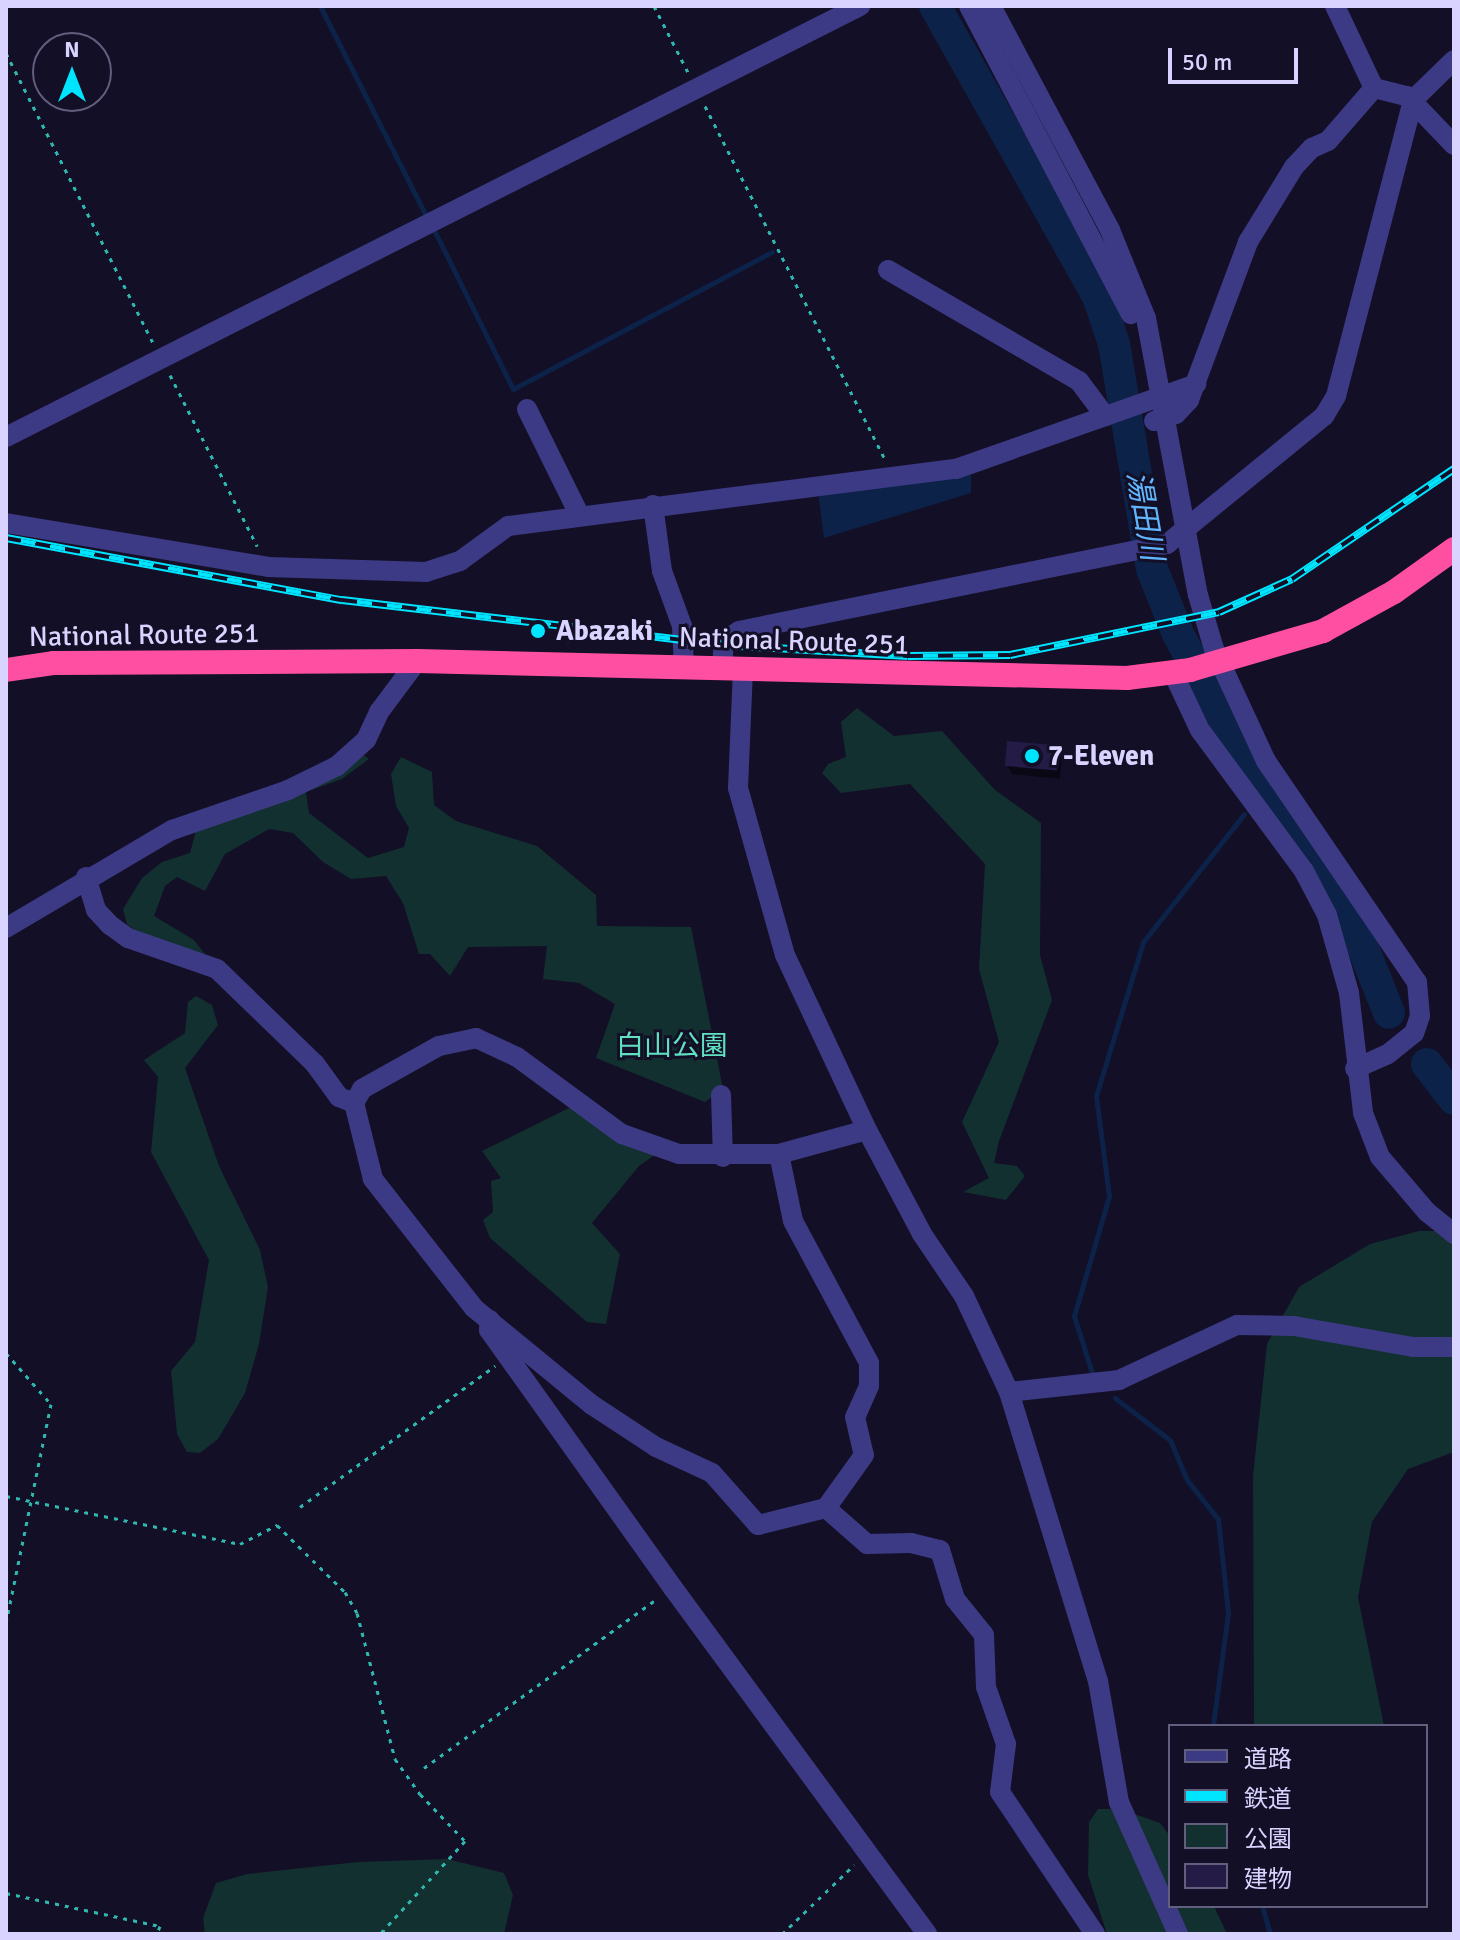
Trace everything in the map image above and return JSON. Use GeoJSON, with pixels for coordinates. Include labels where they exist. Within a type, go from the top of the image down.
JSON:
{"type":"FeatureCollection","features":[{"type":"Feature","properties":{"kind":"highway","name":"National Route 251"},"geometry":{"type":"LineString","coordinates":[[6,670],[54,663],[417,661],[1028,678],[1182,672],[1323,631],[1394,592],[1454,549]]}},
{"type":"Feature","properties":{"kind":"street"},"geometry":{"type":"LineString","coordinates":[[6,437],[860,6]]}},
{"type":"Feature","properties":{"kind":"street"},"geometry":{"type":"LineString","coordinates":[[969,6],[1122,290],[1135,325],[1146,400],[1154,421],[1172,541]]}},
{"type":"Feature","properties":{"kind":"street"},"geometry":{"type":"LineString","coordinates":[[991,6],[1110,230],[1146,318],[1198,595],[1214,649],[1266,761],[1408,966],[1421,999],[1414,1033],[1388,1054],[1355,1069]]}},
{"type":"Feature","properties":{"kind":"street"},"geometry":{"type":"LineString","coordinates":[[1335,6],[1374,88],[1413,100],[1454,145]]}},
{"type":"Feature","properties":{"kind":"street"},"geometry":{"type":"LineString","coordinates":[[1178,1934],[1119,1802],[1098,1681],[1009,1392],[964,1296],[922,1234],[867,1130],[785,955],[754,859],[735,762],[732,668],[724,641],[739,631],[1140,552],[1172,541],[1324,416],[1336,396],[1413,100],[1454,60]]}},
{"type":"Feature","properties":{"kind":"street"},"geometry":{"type":"LineString","coordinates":[[1154,421],[1176,414],[1196,384],[1248,242],[1294,167],[1328,141],[1374,88]]}},
{"type":"Feature","properties":{"kind":"street"},"geometry":{"type":"LineString","coordinates":[[888,270],[1079,381],[1110,414]]}},
{"type":"Feature","properties":{"kind":"street"},"geometry":{"type":"LineString","coordinates":[[6,523],[268,567],[426,572],[460,561],[508,526],[579,514],[956,469],[1196,384]]}},
{"type":"Feature","properties":{"kind":"street"},"geometry":{"type":"LineString","coordinates":[[527,409],[579,514]]}},
{"type":"Feature","properties":{"kind":"street"},"geometry":{"type":"LineString","coordinates":[[653,505],[662,571],[682,626],[684,667]]}},
{"type":"Feature","properties":{"kind":"street"},"geometry":{"type":"LineString","coordinates":[[6,928],[86,877],[172,830],[288,790],[337,766],[366,740],[379,712],[417,661]]}},
{"type":"Feature","properties":{"kind":"street"},"geometry":{"type":"LineString","coordinates":[[1182,672],[1200,730],[1304,871],[1327,915],[1349,993],[1355,1069],[1363,1113],[1380,1157],[1427,1212],[1454,1234]]}},
{"type":"Feature","properties":{"kind":"street"},"geometry":{"type":"LineString","coordinates":[[86,877],[96,910],[110,925],[128,938],[217,969],[315,1064],[339,1097],[354,1103]]}},
{"type":"Feature","properties":{"kind":"street"},"geometry":{"type":"LineString","coordinates":[[779,1154],[793,1221],[869,1363],[869,1386],[855,1417],[864,1455],[826,1508],[758,1525],[712,1473],[656,1447],[592,1405],[490,1320],[446,1275],[373,1179],[354,1103],[362,1089],[439,1046],[476,1038],[517,1057],[622,1134],[679,1154],[723,1157],[779,1154],[867,1130]]}},
{"type":"Feature","properties":{"kind":"street"},"geometry":{"type":"LineString","coordinates":[[721,1095],[723,1157]]}},
{"type":"Feature","properties":{"kind":"street"},"geometry":{"type":"LineString","coordinates":[[490,1320],[489,1330],[673,1588],[927,1934]]}},
{"type":"Feature","properties":{"kind":"street"},"geometry":{"type":"LineString","coordinates":[[1009,1392],[1119,1380],[1217,1330],[1237,1325],[1294,1326],[1413,1347],[1454,1347]]}},
{"type":"Feature","properties":{"kind":"street"},"geometry":{"type":"LineString","coordinates":[[826,1508],[867,1544],[911,1543],[940,1550],[955,1599],[984,1635],[986,1687],[1006,1744],[1000,1792],[1095,1934]]}},
{"type":"Feature","properties":{"kind":"street"},"geometry":{"type":"LineString","coordinates":[[1154,1885],[1166,1934]]}},
{"type":"Feature","properties":{"kind":"path"},"geometry":{"type":"LineString","coordinates":[[654,6],[893,476]]}},
{"type":"Feature","properties":{"kind":"path"},"geometry":{"type":"LineString","coordinates":[[6,53],[268,567]]}},
{"type":"Feature","properties":{"kind":"path"},"geometry":{"type":"LineString","coordinates":[[6,1353],[51,1404],[6,1624]]}},
{"type":"Feature","properties":{"kind":"path"},"geometry":{"type":"LineString","coordinates":[[300,1507],[508,1356]]}},
{"type":"Feature","properties":{"kind":"path"},"geometry":{"type":"LineString","coordinates":[[6,1496],[240,1544],[277,1525],[345,1592],[357,1613],[395,1759],[420,1794],[465,1841],[380,1934]]}},
{"type":"Feature","properties":{"kind":"path"},"geometry":{"type":"LineString","coordinates":[[424,1768],[673,1588]]}},
{"type":"Feature","properties":{"kind":"path"},"geometry":{"type":"LineString","coordinates":[[782,1934],[869,1852]]}},
{"type":"Feature","properties":{"kind":"path"},"geometry":{"type":"LineString","coordinates":[[6,1893],[160,1926],[157,1934]]}},
{"type":"Feature","properties":{"kind":"green space"},"geometry":{"type":"Polygon","coordinates":[[[857,708],[894,736],[942,731],[995,790],[1041,823],[1040,955],[1052,1000],[999,1141],[994,1163],[1017,1166],[1025,1176],[1006,1200],[963,1192],[989,1178],[962,1122],[999,1042],[979,969],[985,864],[910,784],[841,793],[822,773],[828,764],[846,757],[841,722],[857,708]]]}},
{"type":"Feature","properties":{"kind":"green space","name":"白山公園"},"geometry":{"type":"Polygon","coordinates":[[[362,754],[369,759],[342,779],[306,792],[309,813],[368,858],[404,847],[409,828],[396,806],[391,774],[401,757],[432,772],[434,805],[456,821],[537,846],[596,895],[597,926],[691,927],[723,1089],[705,1102],[596,1058],[615,1004],[579,983],[543,979],[547,946],[468,947],[450,976],[430,954],[419,954],[403,903],[386,876],[351,879],[323,862],[293,833],[269,829],[225,854],[205,891],[177,877],[165,886],[154,916],[194,940],[208,958],[141,935],[127,924],[123,909],[142,878],[162,862],[190,853],[198,823],[362,754]]]}},
{"type":"Feature","properties":{"kind":"green space"},"geometry":{"type":"Polygon","coordinates":[[[196,996],[212,1005],[218,1025],[185,1068],[219,1166],[260,1250],[268,1287],[259,1344],[245,1393],[218,1439],[200,1453],[187,1452],[177,1434],[171,1371],[195,1342],[209,1260],[151,1152],[158,1077],[144,1060],[185,1033],[188,1002],[196,996]]]}},
{"type":"Feature","properties":{"kind":"green space"},"geometry":{"type":"Polygon","coordinates":[[[573,1106],[656,1154],[639,1166],[592,1223],[620,1254],[606,1324],[587,1322],[490,1238],[483,1220],[493,1212],[491,1181],[501,1178],[482,1151],[573,1106]]]}},
{"type":"Feature","properties":{"kind":"green space"},"geometry":{"type":"Polygon","coordinates":[[[1419,1231],[1454,1231],[1454,1452],[1408,1469],[1372,1522],[1358,1597],[1384,1724],[1254,1724],[1253,1476],[1267,1344],[1299,1287],[1370,1244],[1419,1231]]]}},
{"type":"Feature","properties":{"kind":"green space"},"geometry":{"type":"Polygon","coordinates":[[[1098,1809],[1120,1809],[1160,1823],[1168,1833],[1168,1908],[1215,1908],[1227,1934],[1107,1934],[1088,1875],[1089,1822],[1098,1809]]]}},
{"type":"Feature","properties":{"kind":"green space"},"geometry":{"type":"Polygon","coordinates":[[[447,1859],[504,1873],[513,1895],[504,1934],[205,1934],[203,1918],[216,1883],[247,1874],[358,1862],[447,1859]]]}},
{"type":"Feature","properties":{"kind":"water"},"geometry":{"type":"Polygon","coordinates":[[[971,473],[971,493],[824,538],[818,492],[971,473]]]}},
{"type":"Feature","properties":{"kind":"building","name":"7-Eleven"},"geometry":{"type":"Polygon","coordinates":[[[1007,741],[1059,746],[1057,770],[1005,766],[1007,741]]]}},
{"type":"Feature","properties":{"kind":"waterway"},"geometry":{"type":"LineString","coordinates":[[320,6],[425,214]]}},
{"type":"Feature","properties":{"kind":"waterway","name":"湯田川"},"geometry":{"type":"LineString","coordinates":[[935,6],[1098,296],[1114,344],[1152,569],[1178,634],[1246,760],[1356,930],[1389,1013]]}},
{"type":"Feature","properties":{"kind":"waterway"},"geometry":{"type":"LineString","coordinates":[[435,232],[513,389],[772,252]]}},
{"type":"Feature","properties":{"kind":"waterway","name":"湯田川"},"geometry":{"type":"LineString","coordinates":[[1260,794],[1264,788]]}},
{"type":"Feature","properties":{"kind":"waterway"},"geometry":{"type":"LineString","coordinates":[[1093,1376],[1074,1316],[1109,1196],[1096,1096],[1143,942],[1244,814]]}},
{"type":"Feature","properties":{"kind":"waterway","name":"湯田川"},"geometry":{"type":"LineString","coordinates":[[1427,1064],[1454,1099]]}},
{"type":"Feature","properties":{"kind":"waterway"},"geometry":{"type":"LineString","coordinates":[[1115,1398],[1170,1440],[1187,1480],[1218,1519],[1228,1613],[1213,1724]]}},
{"type":"Feature","properties":{"kind":"waterway"},"geometry":{"type":"LineString","coordinates":[[1263,1908],[1270,1934]]}},
{"type":"Feature","properties":{"kind":"railway"},"geometry":{"type":"LineString","coordinates":[[6,538],[342,600],[723,645],[908,656],[1010,655],[1219,612],[1292,579],[1454,469]]}},
{"type":"Feature","properties":{"kind":"place","name":"Abazaki"},"geometry":{"type":"Point","coordinates":[538,631]}},
{"type":"Feature","properties":{"kind":"place","name":"7-Eleven"},"geometry":{"type":"Point","coordinates":[1032,756]}}]}
